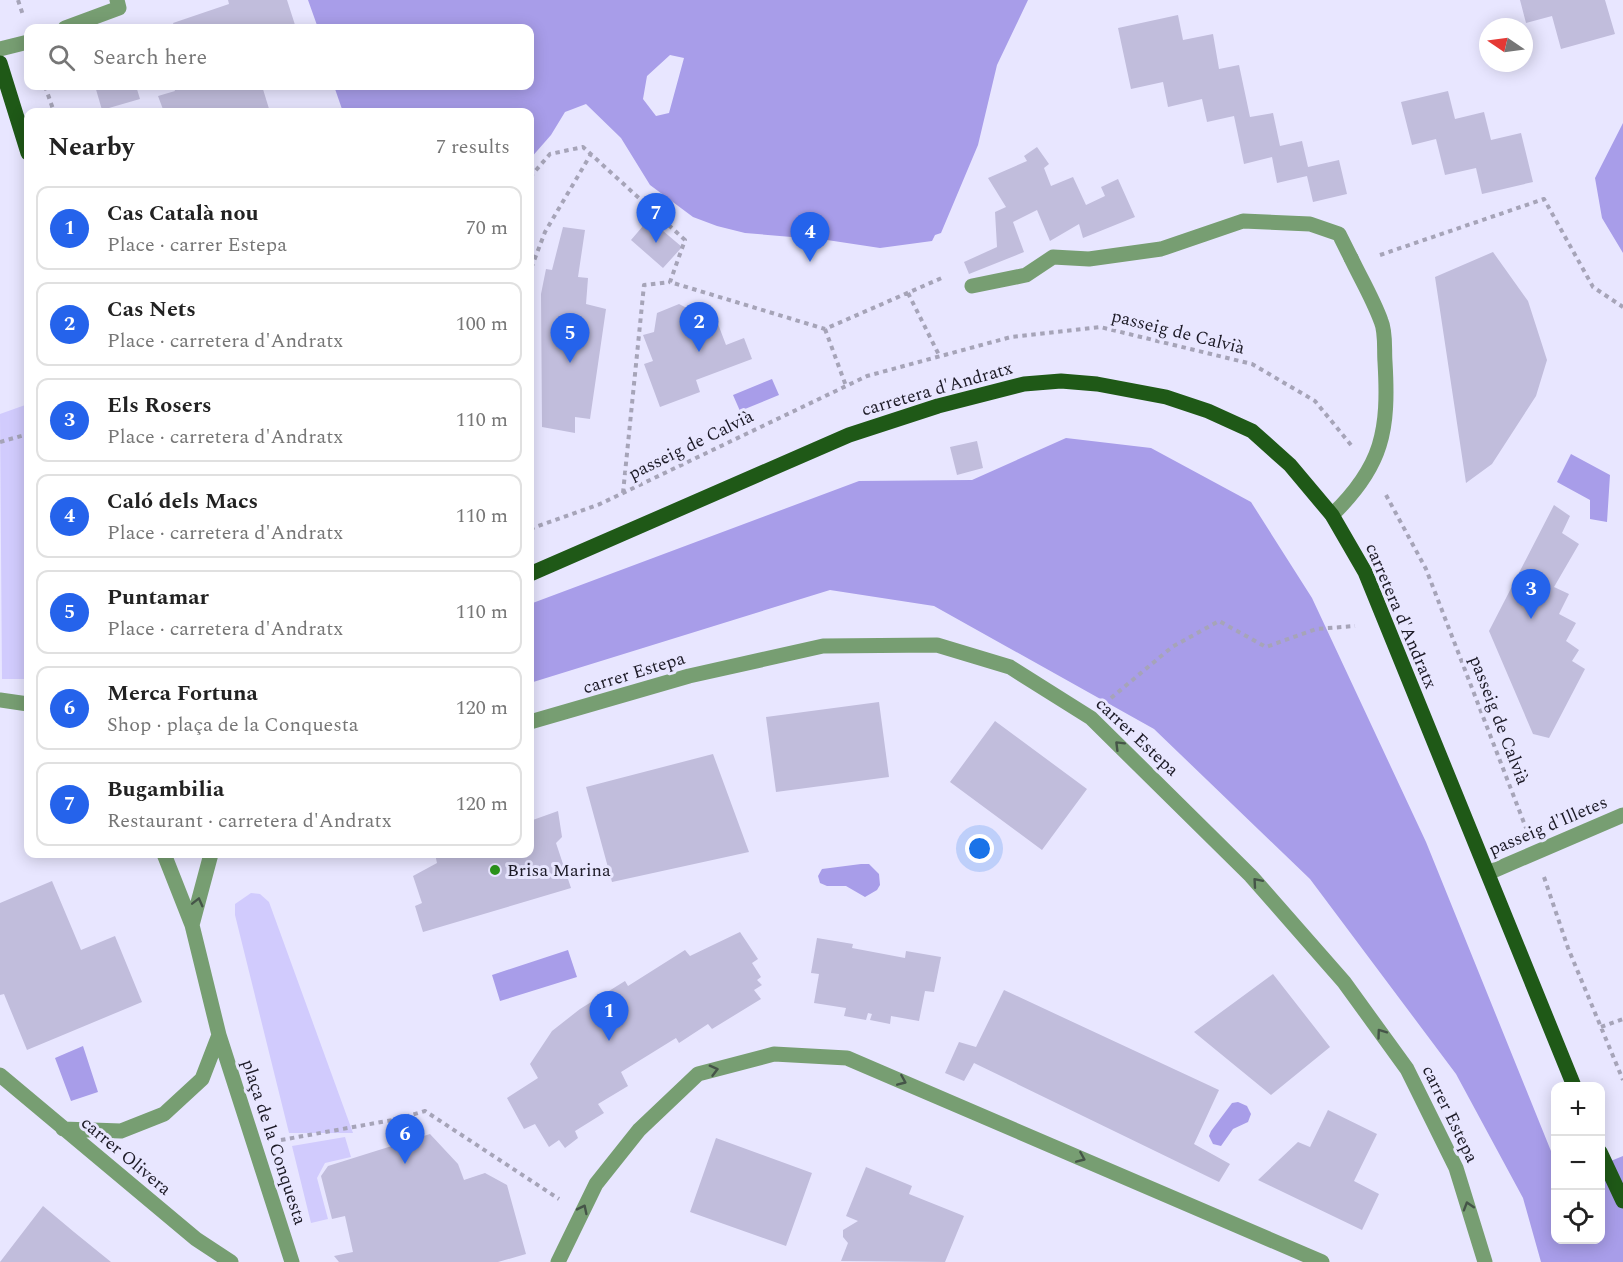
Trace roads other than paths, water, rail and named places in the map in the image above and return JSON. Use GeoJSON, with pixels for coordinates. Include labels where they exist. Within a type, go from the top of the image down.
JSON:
{"type":"FeatureCollection","features":[{"type":"Feature","properties":{"kind":"main road"},"geometry":{"type":"LineString","coordinates":[[0,63],[24,140]]}},
{"type":"Feature","properties":{"kind":"main road","name":"carretera d'Andratx"},"geometry":{"type":"LineString","coordinates":[[534,573],[849,435],[938,406],[1024,384],[1061,381],[1097,384],[1166,397],[1230,420],[1252,431],[1290,465],[1332,515],[1365,572],[1572,1082]]}},
{"type":"Feature","properties":{"kind":"main road"},"geometry":{"type":"LineString","coordinates":[[1605,1163],[1623,1201]]}},
{"type":"Feature","properties":{"kind":"street"},"geometry":{"type":"LineString","coordinates":[[76,24],[119,8],[117,0]]}},
{"type":"Feature","properties":{"kind":"street"},"geometry":{"type":"LineString","coordinates":[[0,49],[24,43]]}},
{"type":"Feature","properties":{"kind":"street"},"geometry":{"type":"LineString","coordinates":[[972,286],[1026,275],[1053,257],[1089,259],[1161,249],[1242,221],[1310,224],[1339,234],[1382,323],[1387,394],[1384,429],[1371,469],[1357,491],[1332,515]]}},
{"type":"Feature","properties":{"kind":"street","name":"carrer Estepa"},"geometry":{"type":"LineString","coordinates":[[534,721],[689,676],[823,646],[938,645],[1010,667],[1091,718],[1251,876],[1344,982],[1407,1069],[1456,1168],[1485,1262]]}},
{"type":"Feature","properties":{"kind":"street"},"geometry":{"type":"LineString","coordinates":[[0,700],[24,703]]}},
{"type":"Feature","properties":{"kind":"street","name":"passeig d'Illetes"},"geometry":{"type":"LineString","coordinates":[[1488,873],[1623,815]]}},
{"type":"Feature","properties":{"kind":"street","name":"plaça de la Conquesta"},"geometry":{"type":"LineString","coordinates":[[166,858],[192,925],[219,1035],[292,1262]]}},
{"type":"Feature","properties":{"kind":"street","name":"plaça de la Conquesta"},"geometry":{"type":"LineString","coordinates":[[192,925],[211,858]]}},
{"type":"Feature","properties":{"kind":"street","name":"plaça de la Conquesta"},"geometry":{"type":"LineString","coordinates":[[63,1129],[122,1131],[164,1114],[202,1079],[219,1035]]}},
{"type":"Feature","properties":{"kind":"street"},"geometry":{"type":"LineString","coordinates":[[558,1262],[596,1184],[639,1130],[698,1074],[774,1054],[847,1058],[1322,1262]]}},
{"type":"Feature","properties":{"kind":"street","name":"carrer Olivera"},"geometry":{"type":"LineString","coordinates":[[0,1075],[196,1239],[231,1262]]}},
{"type":"Feature","properties":{"kind":"place","name":"Bugambilia"},"geometry":{"type":"Point","coordinates":[656,243]}},
{"type":"Feature","properties":{"kind":"place","name":"Caló dels Macs"},"geometry":{"type":"Point","coordinates":[810,262]}},
{"type":"Feature","properties":{"kind":"place","name":"Cas Nets"},"geometry":{"type":"Point","coordinates":[699,352]}},
{"type":"Feature","properties":{"kind":"place","name":"Puntamar"},"geometry":{"type":"Point","coordinates":[570,363]}},
{"type":"Feature","properties":{"kind":"place","name":"Els Rosers"},"geometry":{"type":"Point","coordinates":[1531,619]}},
{"type":"Feature","properties":{"kind":"place","name":"Brisa Marina"},"geometry":{"type":"Point","coordinates":[495,870]}},
{"type":"Feature","properties":{"kind":"place","name":"Cas Català nou"},"geometry":{"type":"Point","coordinates":[609,1041]}},
{"type":"Feature","properties":{"kind":"place","name":"Merca Fortuna"},"geometry":{"type":"Point","coordinates":[405,1164]}}]}
